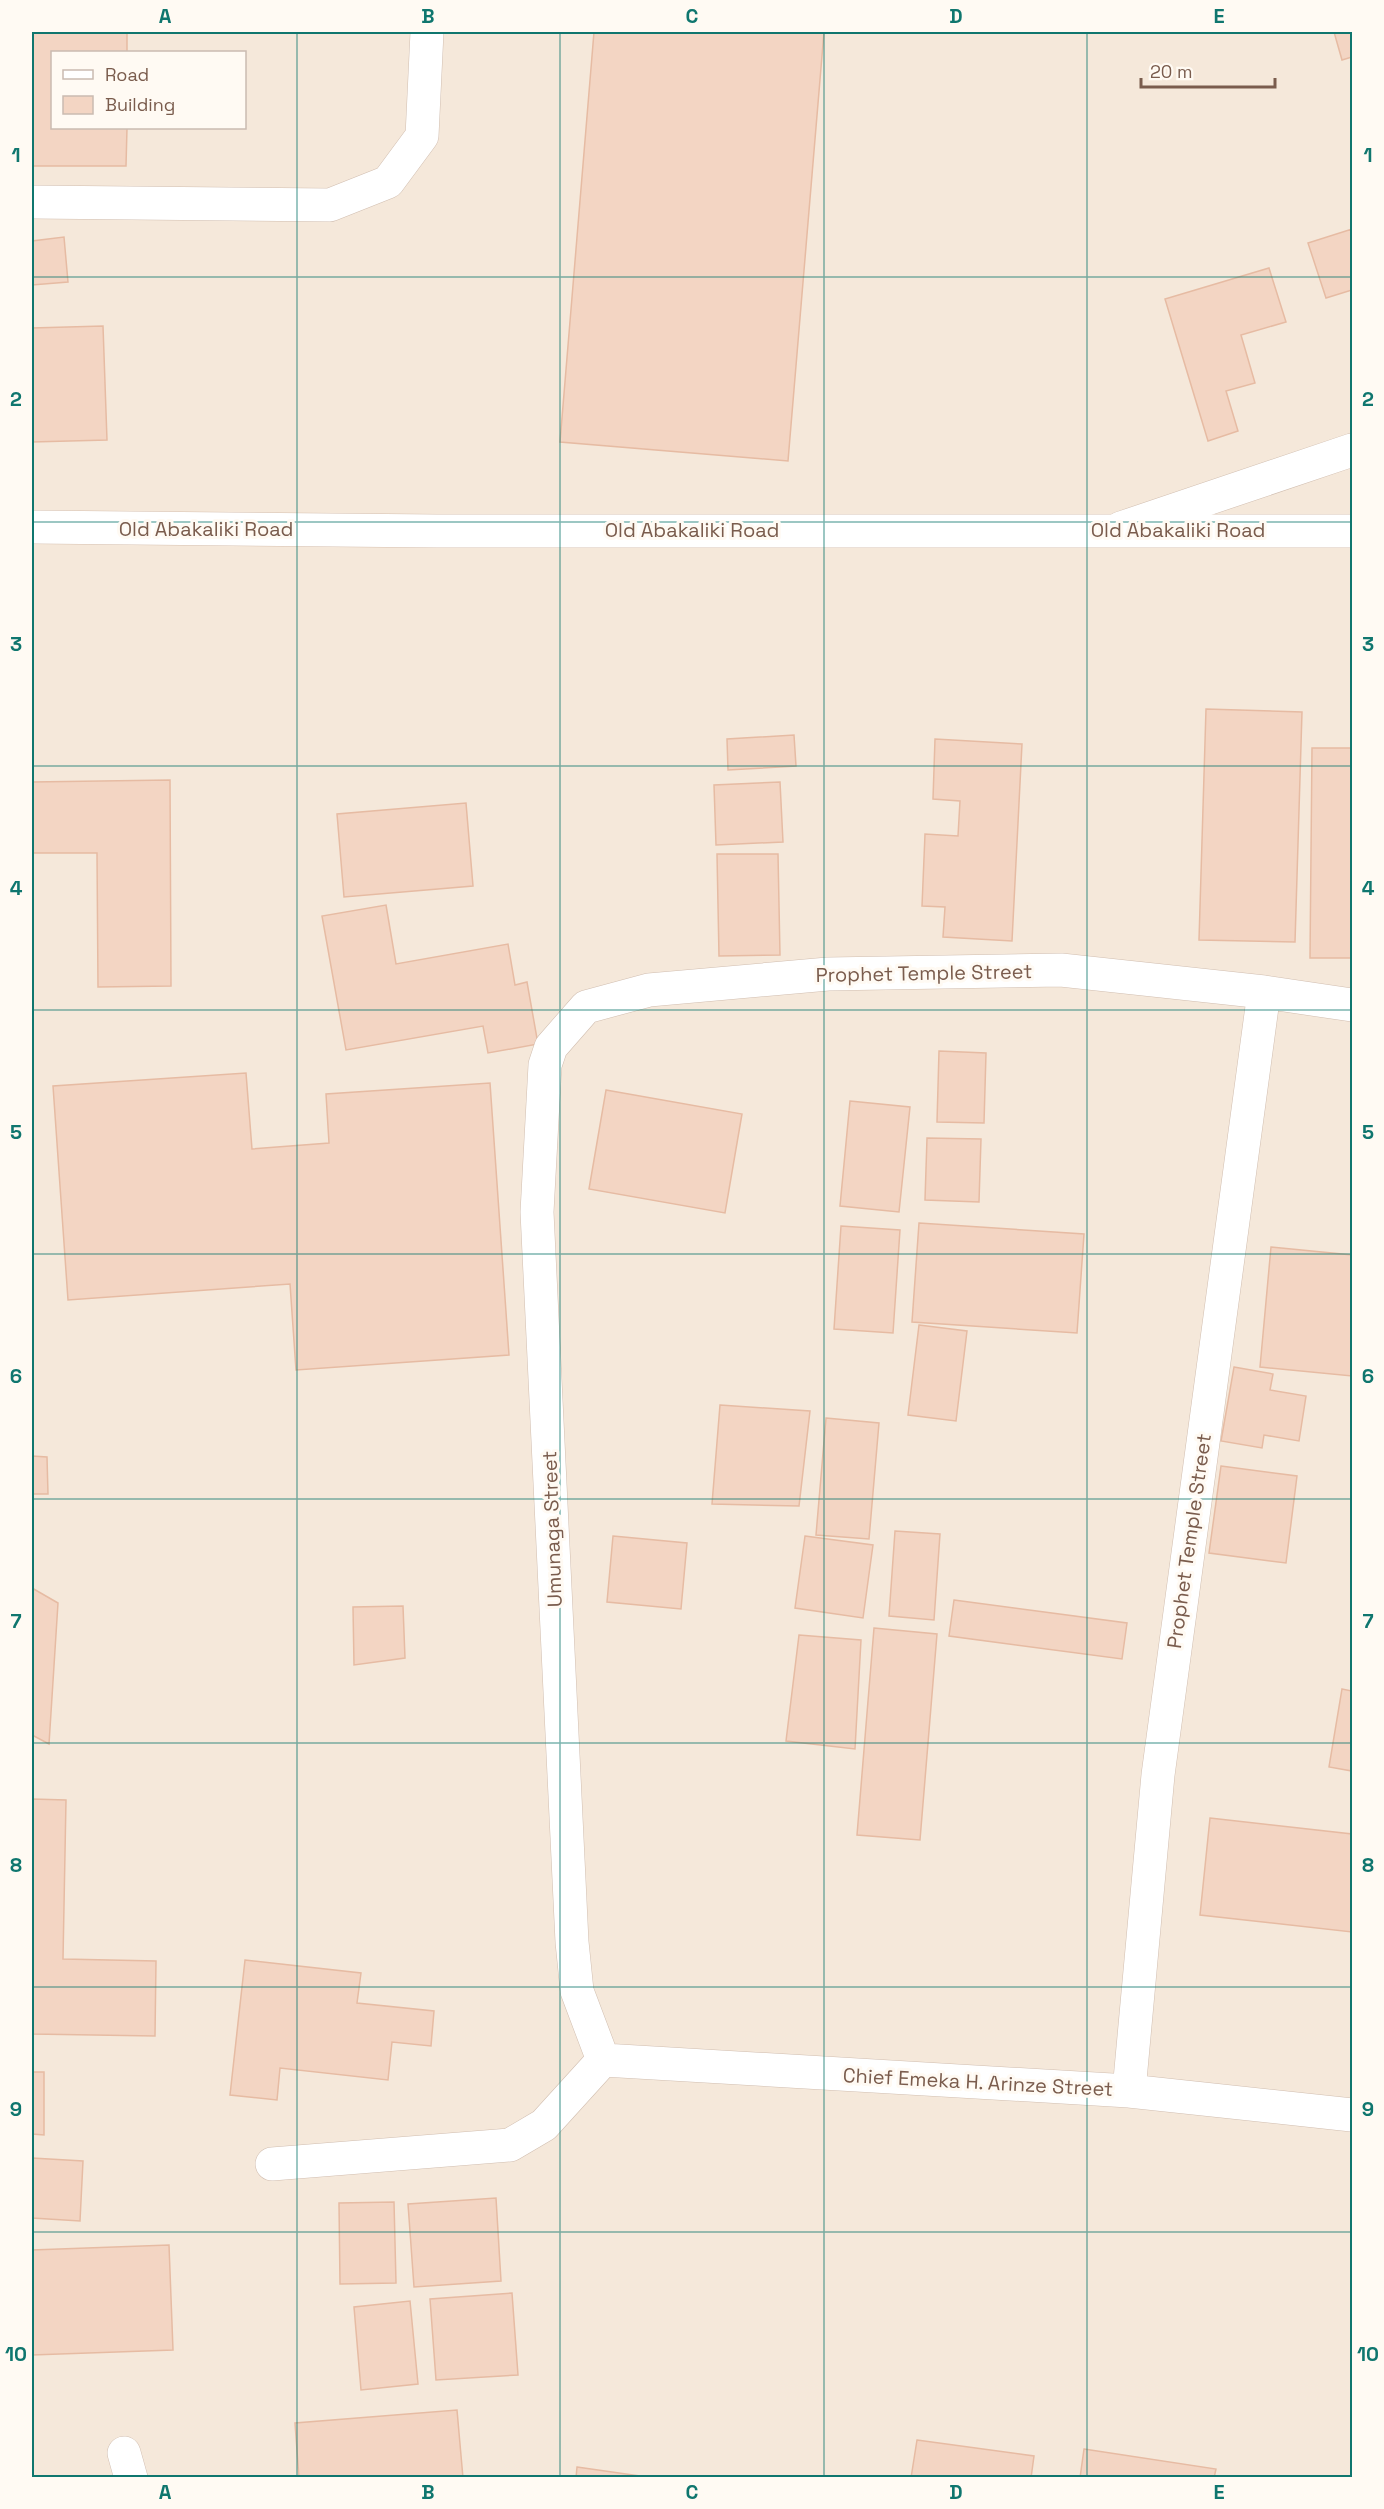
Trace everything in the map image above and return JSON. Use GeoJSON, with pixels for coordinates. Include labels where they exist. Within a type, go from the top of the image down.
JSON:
{"type":"FeatureCollection","features":[{"type":"Feature","properties":{"kind":"street"},"geometry":{"type":"LineString","coordinates":[[32,202],[330,206],[388,182],[422,136],[428,32]]}},
{"type":"Feature","properties":{"kind":"street"},"geometry":{"type":"LineString","coordinates":[[1118,529],[1353,450]]}},
{"type":"Feature","properties":{"kind":"street","name":"Old Abakaliki Road"},"geometry":{"type":"LineString","coordinates":[[32,527],[425,531],[1118,529],[1353,531]]}},
{"type":"Feature","properties":{"kind":"street","name":"Prophet Temple Street"},"geometry":{"type":"LineString","coordinates":[[586,1006],[649,990],[828,974],[1061,970],[1264,992],[1353,1005]]}},
{"type":"Feature","properties":{"kind":"street","name":"Prophet Temple Street"},"geometry":{"type":"LineString","coordinates":[[1129,2091],[1158,1775],[1264,992]]}},
{"type":"Feature","properties":{"kind":"street","name":"Umunaga Street"},"geometry":{"type":"LineString","coordinates":[[586,1006],[551,1047],[545,1065],[537,1212],[572,1942],[577,1991],[603,2060]]}},
{"type":"Feature","properties":{"kind":"street"},"geometry":{"type":"LineString","coordinates":[[272,2164],[510,2145],[544,2124],[603,2060]]}},
{"type":"Feature","properties":{"kind":"street","name":"Chief Emeka H. Arinze Street"},"geometry":{"type":"LineString","coordinates":[[603,2060],[1129,2091],[1353,2115]]}},
{"type":"Feature","properties":{"kind":"shaded area"},"geometry":{"type":"Polygon","coordinates":[[[32,32],[1352,32],[1352,2477],[32,2477],[32,32]]]}},
{"type":"Feature","properties":{"kind":"building"},"geometry":{"type":"Polygon","coordinates":[[[32,32],[127,32],[127,51],[51,51],[51,129],[127,129],[126,166],[32,166],[32,32]]]}},
{"type":"Feature","properties":{"kind":"building"},"geometry":{"type":"Polygon","coordinates":[[[594,32],[824,32],[788,461],[560,442],[594,32]]]}},
{"type":"Feature","properties":{"kind":"building"},"geometry":{"type":"Polygon","coordinates":[[[1334,32],[1352,32],[1352,57],[1342,60],[1334,32]]]}},
{"type":"Feature","properties":{"kind":"building"},"geometry":{"type":"Polygon","coordinates":[[[1352,229],[1352,290],[1326,298],[1308,243],[1352,229]]]}},
{"type":"Feature","properties":{"kind":"building"},"geometry":{"type":"Polygon","coordinates":[[[64,237],[68,282],[32,285],[32,241],[64,237]]]}},
{"type":"Feature","properties":{"kind":"building"},"geometry":{"type":"Polygon","coordinates":[[[1269,268],[1286,322],[1241,335],[1255,383],[1226,391],[1238,431],[1208,441],[1165,299],[1269,268]]]}},
{"type":"Feature","properties":{"kind":"building"},"geometry":{"type":"Polygon","coordinates":[[[103,326],[107,440],[32,442],[32,328],[103,326]]]}},
{"type":"Feature","properties":{"kind":"building"},"geometry":{"type":"Polygon","coordinates":[[[1206,709],[1302,712],[1295,942],[1199,940],[1206,709]]]}},
{"type":"Feature","properties":{"kind":"building"},"geometry":{"type":"Polygon","coordinates":[[[794,735],[796,766],[728,770],[727,739],[794,735]]]}},
{"type":"Feature","properties":{"kind":"building"},"geometry":{"type":"Polygon","coordinates":[[[935,739],[1022,744],[1012,941],[943,937],[945,907],[922,906],[925,834],[958,836],[960,801],[933,799],[935,739]]]}},
{"type":"Feature","properties":{"kind":"building"},"geometry":{"type":"Polygon","coordinates":[[[1312,748],[1352,748],[1352,958],[1310,958],[1312,748]]]}},
{"type":"Feature","properties":{"kind":"building"},"geometry":{"type":"Polygon","coordinates":[[[170,780],[171,986],[98,987],[97,853],[32,853],[32,782],[170,780]]]}},
{"type":"Feature","properties":{"kind":"building"},"geometry":{"type":"Polygon","coordinates":[[[780,782],[783,842],[716,845],[714,785],[780,782]]]}},
{"type":"Feature","properties":{"kind":"building"},"geometry":{"type":"Polygon","coordinates":[[[466,803],[473,886],[344,897],[337,814],[466,803]]]}},
{"type":"Feature","properties":{"kind":"building"},"geometry":{"type":"Polygon","coordinates":[[[717,854],[778,854],[780,955],[719,956],[717,854]]]}},
{"type":"Feature","properties":{"kind":"building"},"geometry":{"type":"Polygon","coordinates":[[[386,905],[396,964],[508,944],[515,985],[527,982],[538,1044],[488,1053],[483,1026],[346,1050],[322,916],[386,905]]]}},
{"type":"Feature","properties":{"kind":"building"},"geometry":{"type":"Polygon","coordinates":[[[939,1051],[986,1053],[984,1123],[937,1122],[939,1051]]]}},
{"type":"Feature","properties":{"kind":"building"},"geometry":{"type":"Polygon","coordinates":[[[246,1073],[252,1149],[329,1143],[326,1094],[490,1083],[509,1355],[296,1370],[290,1284],[68,1300],[53,1086],[246,1073]]]}},
{"type":"Feature","properties":{"kind":"building"},"geometry":{"type":"Polygon","coordinates":[[[606,1090],[742,1114],[725,1213],[589,1189],[606,1090]]]}},
{"type":"Feature","properties":{"kind":"building"},"geometry":{"type":"Polygon","coordinates":[[[850,1101],[910,1107],[899,1212],[840,1206],[850,1101]]]}},
{"type":"Feature","properties":{"kind":"building"},"geometry":{"type":"Polygon","coordinates":[[[927,1138],[981,1139],[979,1202],[925,1200],[927,1138]]]}},
{"type":"Feature","properties":{"kind":"building"},"geometry":{"type":"Polygon","coordinates":[[[919,1223],[1084,1234],[1077,1333],[912,1322],[919,1223]]]}},
{"type":"Feature","properties":{"kind":"building"},"geometry":{"type":"Polygon","coordinates":[[[841,1226],[900,1230],[893,1333],[834,1329],[841,1226]]]}},
{"type":"Feature","properties":{"kind":"building"},"geometry":{"type":"Polygon","coordinates":[[[1271,1247],[1352,1255],[1352,1376],[1260,1367],[1271,1247]]]}},
{"type":"Feature","properties":{"kind":"building"},"geometry":{"type":"Polygon","coordinates":[[[919,1325],[967,1331],[956,1421],[908,1415],[919,1325]]]}},
{"type":"Feature","properties":{"kind":"building"},"geometry":{"type":"Polygon","coordinates":[[[1234,1367],[1273,1374],[1270,1390],[1306,1396],[1299,1441],[1264,1435],[1262,1448],[1221,1441],[1234,1367]]]}},
{"type":"Feature","properties":{"kind":"building"},"geometry":{"type":"Polygon","coordinates":[[[720,1405],[810,1411],[799,1506],[712,1504],[720,1405]]]}},
{"type":"Feature","properties":{"kind":"building"},"geometry":{"type":"Polygon","coordinates":[[[826,1418],[879,1423],[869,1539],[816,1535],[826,1418]]]}},
{"type":"Feature","properties":{"kind":"building"},"geometry":{"type":"Polygon","coordinates":[[[32,1456],[47,1457],[48,1494],[32,1494],[32,1456]]]}},
{"type":"Feature","properties":{"kind":"building"},"geometry":{"type":"Polygon","coordinates":[[[1221,1466],[1297,1476],[1286,1563],[1209,1553],[1221,1466]]]}},
{"type":"Feature","properties":{"kind":"building"},"geometry":{"type":"Polygon","coordinates":[[[895,1531],[940,1534],[934,1620],[889,1616],[895,1531]]]}},
{"type":"Feature","properties":{"kind":"building"},"geometry":{"type":"Polygon","coordinates":[[[613,1536],[687,1543],[681,1609],[607,1602],[613,1536]]]}},
{"type":"Feature","properties":{"kind":"building"},"geometry":{"type":"Polygon","coordinates":[[[805,1536],[873,1545],[863,1618],[795,1608],[805,1536]]]}},
{"type":"Feature","properties":{"kind":"building"},"geometry":{"type":"Polygon","coordinates":[[[32,1588],[58,1603],[49,1744],[32,1735],[32,1588]]]}},
{"type":"Feature","properties":{"kind":"building"},"geometry":{"type":"Polygon","coordinates":[[[954,1600],[1127,1623],[1122,1659],[949,1636],[954,1600]]]}},
{"type":"Feature","properties":{"kind":"building"},"geometry":{"type":"Polygon","coordinates":[[[403,1606],[405,1658],[354,1665],[353,1607],[403,1606]]]}},
{"type":"Feature","properties":{"kind":"building"},"geometry":{"type":"Polygon","coordinates":[[[874,1628],[937,1634],[920,1840],[857,1835],[874,1628]]]}},
{"type":"Feature","properties":{"kind":"building"},"geometry":{"type":"Polygon","coordinates":[[[799,1635],[861,1640],[855,1749],[786,1741],[799,1635]]]}},
{"type":"Feature","properties":{"kind":"building"},"geometry":{"type":"Polygon","coordinates":[[[1342,1689],[1352,1691],[1352,1771],[1329,1767],[1342,1689]]]}},
{"type":"Feature","properties":{"kind":"building"},"geometry":{"type":"Polygon","coordinates":[[[32,1799],[66,1800],[63,1959],[156,1961],[155,2036],[32,2034],[32,1799]]]}},
{"type":"Feature","properties":{"kind":"building"},"geometry":{"type":"Polygon","coordinates":[[[1210,1818],[1352,1834],[1352,1932],[1200,1915],[1210,1818]]]}},
{"type":"Feature","properties":{"kind":"building"},"geometry":{"type":"Polygon","coordinates":[[[245,1960],[361,1973],[357,2003],[434,2011],[431,2046],[392,2042],[388,2080],[280,2068],[277,2100],[230,2095],[245,1960]]]}},
{"type":"Feature","properties":{"kind":"building"},"geometry":{"type":"Polygon","coordinates":[[[32,2072],[44,2072],[44,2135],[32,2134],[32,2072]]]}},
{"type":"Feature","properties":{"kind":"building"},"geometry":{"type":"Polygon","coordinates":[[[32,2158],[83,2161],[80,2221],[32,2218],[32,2158]]]}},
{"type":"Feature","properties":{"kind":"building"},"geometry":{"type":"Polygon","coordinates":[[[496,2198],[501,2281],[414,2287],[408,2204],[496,2198]]]}},
{"type":"Feature","properties":{"kind":"building"},"geometry":{"type":"Polygon","coordinates":[[[394,2202],[396,2283],[340,2284],[339,2203],[394,2202]]]}},
{"type":"Feature","properties":{"kind":"building"},"geometry":{"type":"Polygon","coordinates":[[[169,2245],[173,2350],[32,2355],[32,2250],[169,2245]]]}},
{"type":"Feature","properties":{"kind":"building"},"geometry":{"type":"Polygon","coordinates":[[[512,2293],[518,2375],[436,2380],[430,2299],[512,2293]]]}},
{"type":"Feature","properties":{"kind":"building"},"geometry":{"type":"Polygon","coordinates":[[[410,2301],[418,2384],[361,2390],[354,2307],[410,2301]]]}},
{"type":"Feature","properties":{"kind":"building"},"geometry":{"type":"Polygon","coordinates":[[[457,2410],[463,2478],[299,2478],[295,2423],[457,2410]]]}},
{"type":"Feature","properties":{"kind":"building"},"geometry":{"type":"Polygon","coordinates":[[[917,2440],[1034,2456],[1031,2478],[911,2478],[917,2440]]]}},
{"type":"Feature","properties":{"kind":"building"},"geometry":{"type":"Polygon","coordinates":[[[1084,2449],[1216,2469],[1214,2478],[1080,2478],[1084,2449]]]}},
{"type":"Feature","properties":{"kind":"building"},"geometry":{"type":"Polygon","coordinates":[[[577,2467],[647,2477],[576,2478],[577,2467]]]}}]}
